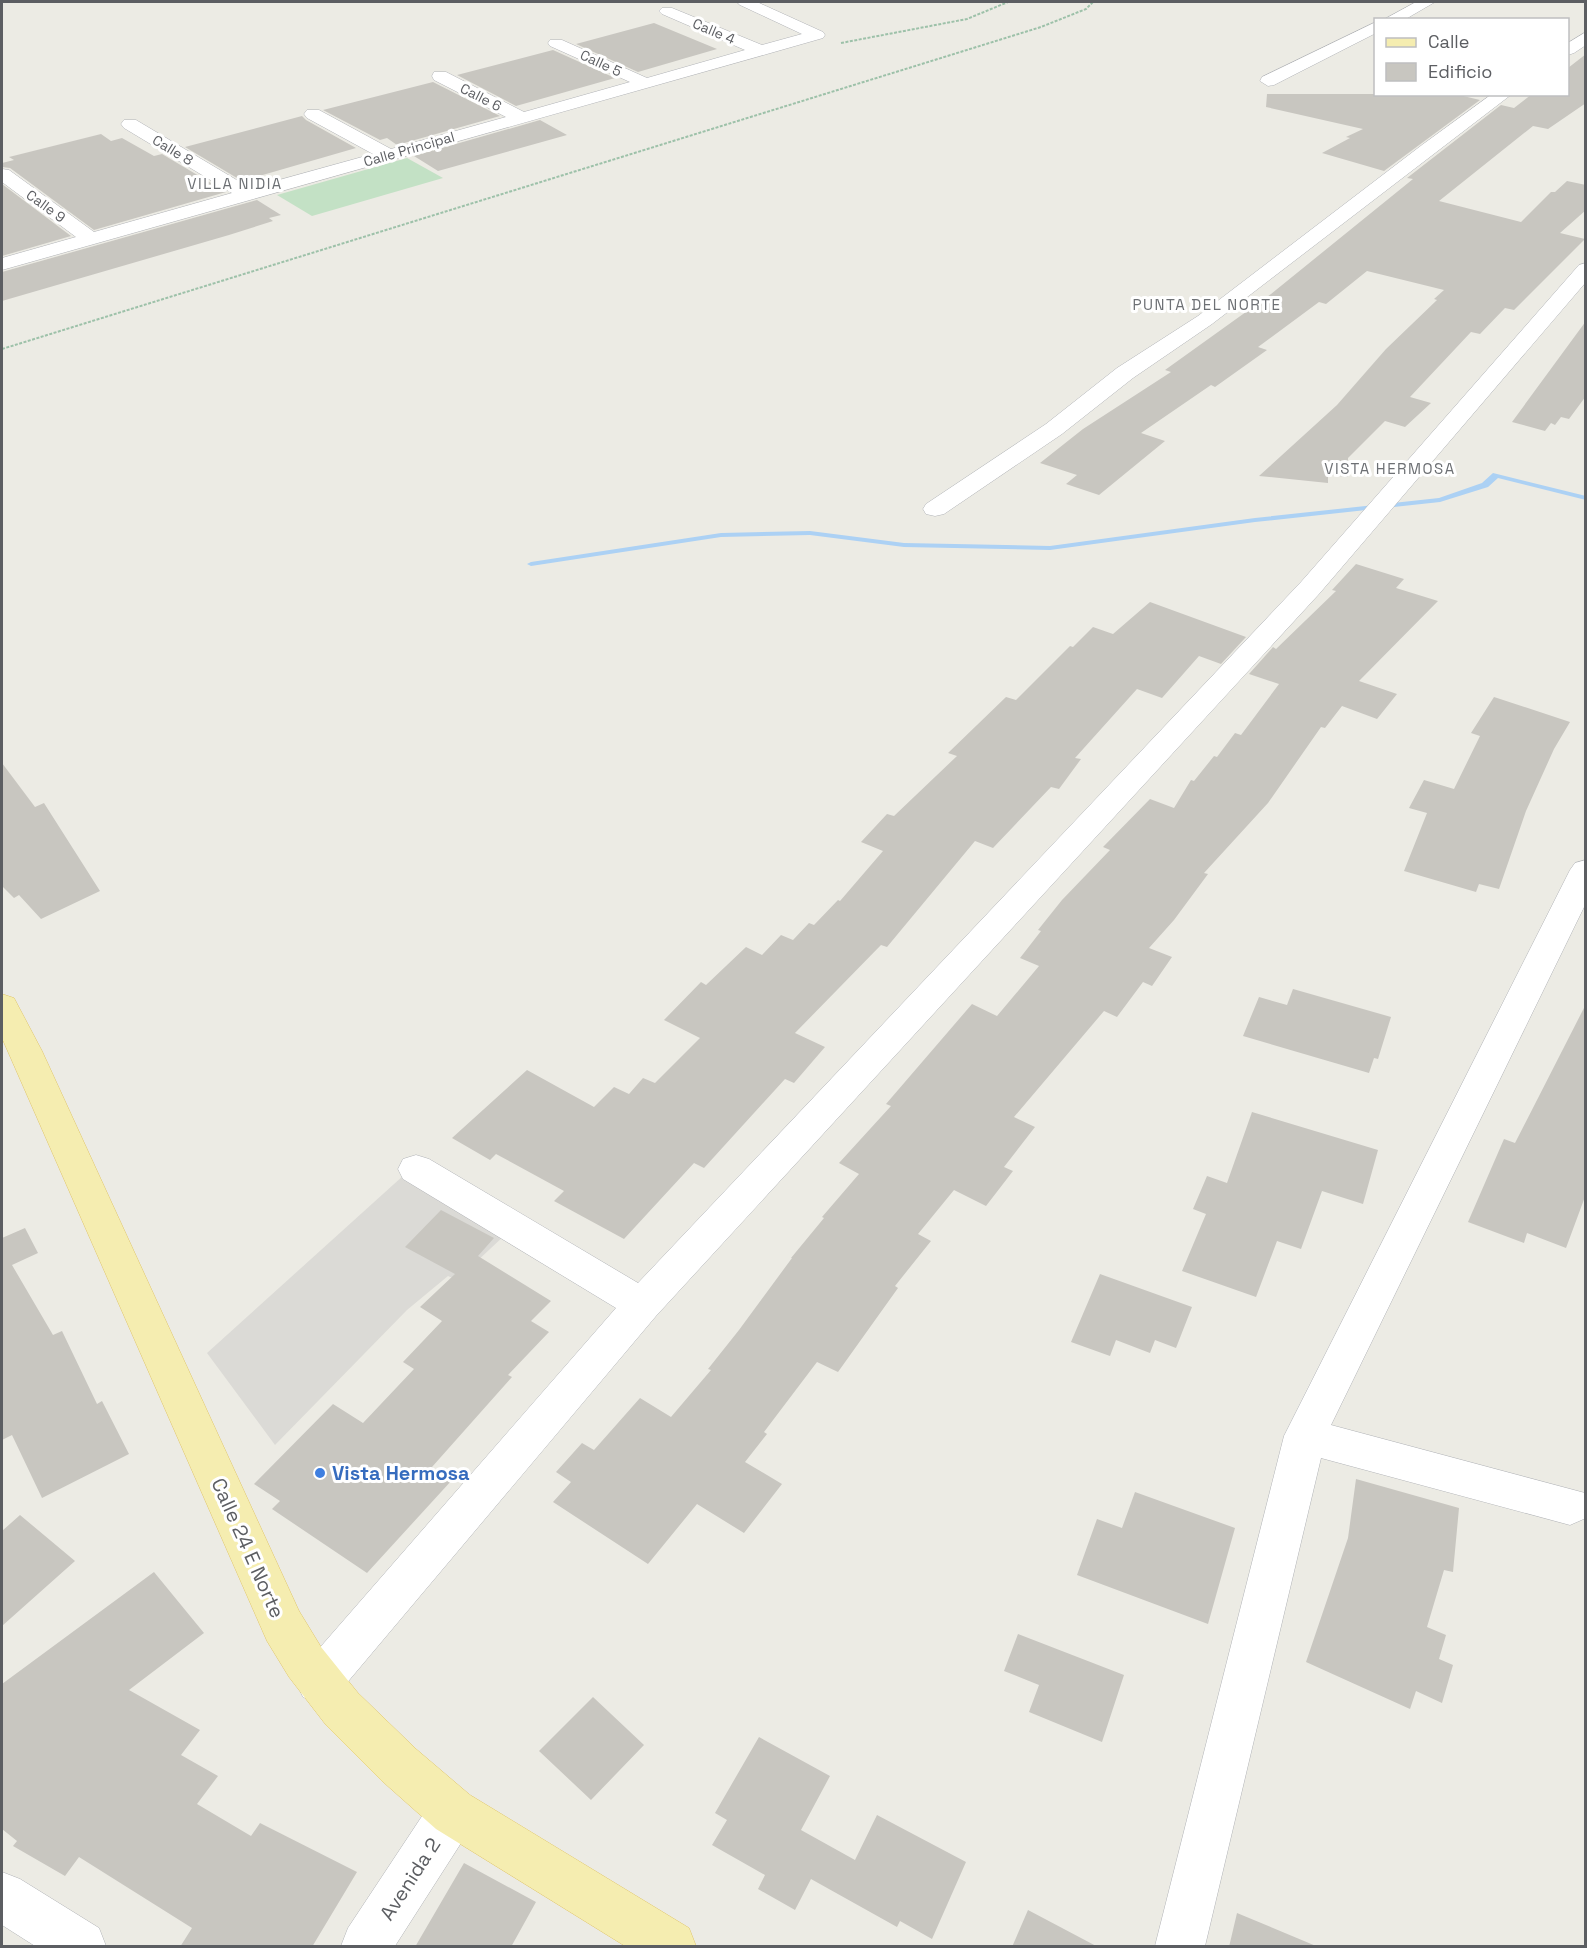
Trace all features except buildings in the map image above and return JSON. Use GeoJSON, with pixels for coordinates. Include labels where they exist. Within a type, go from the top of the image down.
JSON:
{"type":"FeatureCollection","features":[{"type":"Feature","properties":{"kind":"main road","name":"Calle 24 E Norte"},"geometry":{"type":"LineString","coordinates":[[2,1006],[30,1062],[283,1626],[319,1682],[342,1709],[399,1765],[453,1812],[671,1947]]}},
{"type":"Feature","properties":{"kind":"street","name":"Calle Principal"},"geometry":{"type":"LineString","coordinates":[[2,264],[817,35],[746,2]]}},
{"type":"Feature","properties":{"kind":"street"},"geometry":{"type":"LineString","coordinates":[[1395,18],[1427,2]]}},
{"type":"Feature","properties":{"kind":"street","name":"Calle 4"},"geometry":{"type":"LineString","coordinates":[[667,11],[761,51]]}},
{"type":"Feature","properties":{"kind":"street"},"geometry":{"type":"LineString","coordinates":[[1268,81],[1374,28]]}},
{"type":"Feature","properties":{"kind":"street"},"geometry":{"type":"LineString","coordinates":[[1569,49],[1586,37]]}},
{"type":"Feature","properties":{"kind":"street","name":"Calle 5"},"geometry":{"type":"LineString","coordinates":[[556,43],[645,83]]}},
{"type":"Feature","properties":{"kind":"street","name":"Calle 6"},"geometry":{"type":"LineString","coordinates":[[440,76],[522,118]]}},
{"type":"Feature","properties":{"kind":"street"},"geometry":{"type":"LineString","coordinates":[[935,509],[1054,429],[1125,373],[1206,320],[1428,149],[1501,96]]}},
{"type":"Feature","properties":{"kind":"street"},"geometry":{"type":"LineString","coordinates":[[313,114],[388,155]]}},
{"type":"Feature","properties":{"kind":"street","name":"Calle 8"},"geometry":{"type":"LineString","coordinates":[[130,124],[248,195]]}},
{"type":"Feature","properties":{"kind":"street","name":"Calle 9"},"geometry":{"type":"LineString","coordinates":[[2,174],[91,239]]}},
{"type":"Feature","properties":{"kind":"street"},"geometry":{"type":"LineString","coordinates":[[319,1682],[642,1305],[1310,588],[1586,270]]}},
{"type":"Feature","properties":{"kind":"street"},"geometry":{"type":"LineString","coordinates":[[1180,1947],[1305,1436],[1586,870]]}},
{"type":"Feature","properties":{"kind":"street"},"geometry":{"type":"LineString","coordinates":[[417,1168],[642,1305]]}},
{"type":"Feature","properties":{"kind":"street"},"geometry":{"type":"LineString","coordinates":[[1305,1436],[1570,1506]]}},
{"type":"Feature","properties":{"kind":"street","name":"Avenida 2"},"geometry":{"type":"LineString","coordinates":[[366,1947],[453,1812]]}},
{"type":"Feature","properties":{"kind":"street"},"geometry":{"type":"LineString","coordinates":[[2,1897],[81,1947]]}},
{"type":"Feature","properties":{"kind":"path"},"geometry":{"type":"LineString","coordinates":[[788,43],[817,47],[932,27],[967,19],[1008,2]]}},
{"type":"Feature","properties":{"kind":"path"},"geometry":{"type":"LineString","coordinates":[[2,349],[1041,27],[1086,9],[1093,2]]}},
{"type":"Feature","properties":{"kind":"shaded area"},"geometry":{"type":"Polygon","coordinates":[[[404,1175],[506,1234],[457,1280],[448,1276],[407,1310],[275,1445],[207,1353],[404,1175]]]}},
{"type":"Feature","properties":{"kind":"green space"},"geometry":{"type":"Polygon","coordinates":[[[407,158],[443,178],[312,216],[277,195],[407,158]]]}},
{"type":"Feature","properties":{"kind":"waterway"},"geometry":{"type":"LineString","coordinates":[[531,564],[721,535],[810,533],[904,545],[1050,548],[1255,520],[1440,500],[1485,485],[1496,475],[1586,498]]}},
{"type":"Feature","properties":{"kind":"place","name":"Vista Hermosa"},"geometry":{"type":"Point","coordinates":[320,1473]}},
{"type":"Feature","properties":{"kind":"district","name":"VILLA NIDIA"},"geometry":{"type":"Point","coordinates":[235,183]}},
{"type":"Feature","properties":{"kind":"district","name":"PUNTA DEL NORTE"},"geometry":{"type":"Point","coordinates":[1207,304]}},
{"type":"Feature","properties":{"kind":"district","name":"VISTA HERMOSA"},"geometry":{"type":"Point","coordinates":[1390,468]}}]}
